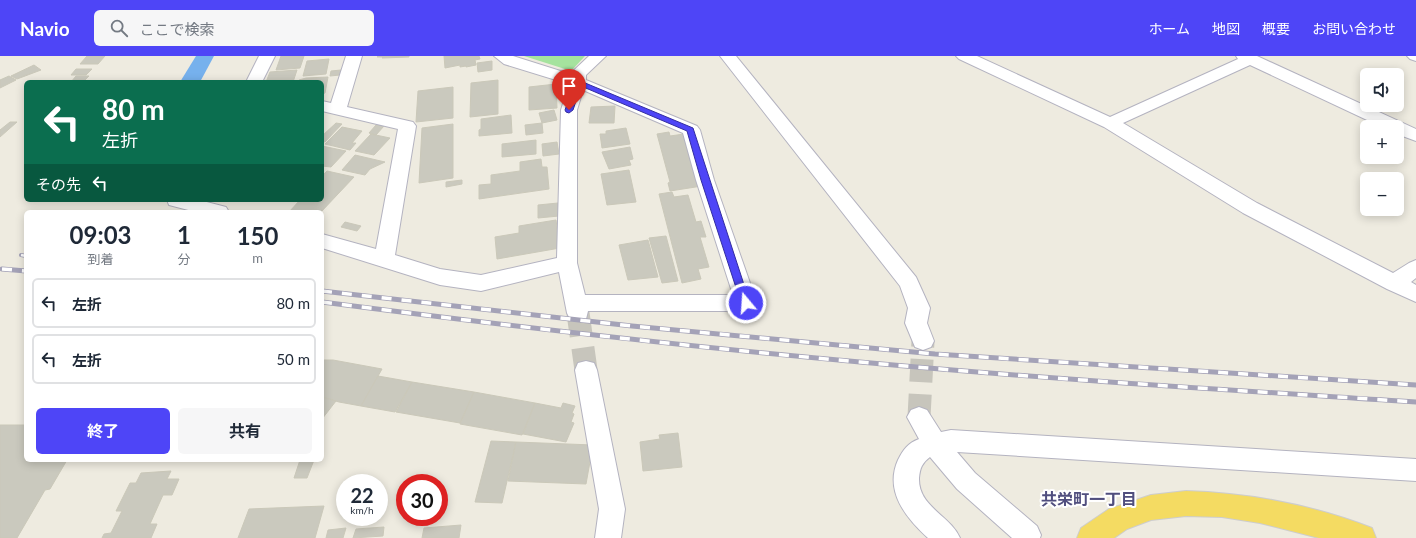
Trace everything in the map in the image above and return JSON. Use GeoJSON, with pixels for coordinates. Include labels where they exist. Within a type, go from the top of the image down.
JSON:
{"type":"FeatureCollection","features":[{"type":"Feature","properties":{"kind":"highway"},"geometry":{"type":"LineString","coordinates":[[1091,538],[1099,530],[1131,512],[1167,504],[1209,503],[1262,511],[1326,526],[1362,538]]}},
{"type":"Feature","properties":{"kind":"street"},"geometry":{"type":"LineString","coordinates":[[255,80],[267,56]]}},
{"type":"Feature","properties":{"kind":"street"},"geometry":{"type":"LineString","coordinates":[[354,56],[330,107],[407,126],[384,259]]}},
{"type":"Feature","properties":{"kind":"street"},"geometry":{"type":"LineString","coordinates":[[502,56],[523,66],[578,82],[691,130],[705,180],[746,303],[578,308],[567,263],[569,110],[578,82],[578,74],[598,56]]}},
{"type":"Feature","properties":{"kind":"street"},"geometry":{"type":"LineString","coordinates":[[728,56],[910,283],[919,308],[916,323],[923,341]]}},
{"type":"Feature","properties":{"kind":"street"},"geometry":{"type":"LineString","coordinates":[[967,57],[1110,123],[1250,208],[1416,294]]}},
{"type":"Feature","properties":{"kind":"street"},"geometry":{"type":"LineString","coordinates":[[1110,123],[1247,57],[1382,120]]}},
{"type":"Feature","properties":{"kind":"street"},"geometry":{"type":"LineString","coordinates":[[1404,130],[1416,136]]}},
{"type":"Feature","properties":{"kind":"street"},"geometry":{"type":"LineString","coordinates":[[183,202],[212,210]]}},
{"type":"Feature","properties":{"kind":"street"},"geometry":{"type":"LineString","coordinates":[[324,242],[440,277],[481,283],[567,263]]}},
{"type":"Feature","properties":{"kind":"street"},"geometry":{"type":"LineString","coordinates":[[1394,283],[1416,268]]}},
{"type":"Feature","properties":{"kind":"street"},"geometry":{"type":"LineString","coordinates":[[586,370],[612,509],[608,538]]}},
{"type":"Feature","properties":{"kind":"street"},"geometry":{"type":"LineString","coordinates":[[919,416],[934,443],[966,481],[1028,535]]}},
{"type":"Feature","properties":{"kind":"street"},"geometry":{"type":"LineString","coordinates":[[947,538],[922,515],[910,497],[906,482],[908,463],[918,450],[934,443],[951,441],[1416,470]]}},
{"type":"Feature","properties":{"kind":"green space"},"geometry":{"type":"Polygon","coordinates":[[[524,56],[585,56],[573,69],[565,69],[524,56]]]}},
{"type":"Feature","properties":{"kind":"building"},"geometry":{"type":"Polygon","coordinates":[[[87,56],[105,56],[98,64],[80,64],[87,56]]]}},
{"type":"Feature","properties":{"kind":"building"},"geometry":{"type":"Polygon","coordinates":[[[281,56],[304,56],[300,68],[276,70],[281,56]]]}},
{"type":"Feature","properties":{"kind":"building"},"geometry":{"type":"Polygon","coordinates":[[[378,56],[409,57],[382,58],[383,57],[377,57],[378,56]]]}},
{"type":"Feature","properties":{"kind":"building"},"geometry":{"type":"Polygon","coordinates":[[[444,56],[479,56],[480,59],[475,60],[476,65],[460,67],[460,65],[445,68],[444,56]]]}},
{"type":"Feature","properties":{"kind":"building"},"geometry":{"type":"Polygon","coordinates":[[[329,59],[326,74],[303,76],[307,61],[329,59]]]}},
{"type":"Feature","properties":{"kind":"building"},"geometry":{"type":"Polygon","coordinates":[[[492,61],[492,70],[478,72],[477,63],[492,61]]]}},
{"type":"Feature","properties":{"kind":"building"},"geometry":{"type":"Polygon","coordinates":[[[34,65],[41,70],[17,79],[11,76],[34,65]]]}},
{"type":"Feature","properties":{"kind":"building"},"geometry":{"type":"Polygon","coordinates":[[[76,69],[92,69],[86,75],[71,75],[76,69]]]}},
{"type":"Feature","properties":{"kind":"building"},"geometry":{"type":"Polygon","coordinates":[[[297,70],[294,80],[267,80],[270,72],[297,70]]]}},
{"type":"Feature","properties":{"kind":"building"},"geometry":{"type":"Polygon","coordinates":[[[341,70],[340,75],[330,76],[331,71],[341,70]]]}},
{"type":"Feature","properties":{"kind":"building"},"geometry":{"type":"Polygon","coordinates":[[[9,76],[16,80],[0,88],[0,80],[9,76]]]}},
{"type":"Feature","properties":{"kind":"building"},"geometry":{"type":"Polygon","coordinates":[[[76,76],[89,76],[85,80],[73,80],[76,76]]]}},
{"type":"Feature","properties":{"kind":"building"},"geometry":{"type":"Polygon","coordinates":[[[328,77],[325,93],[324,80],[299,80],[306,78],[328,77]]]}},
{"type":"Feature","properties":{"kind":"building"},"geometry":{"type":"Polygon","coordinates":[[[498,80],[498,114],[470,117],[471,83],[498,80]]]}},
{"type":"Feature","properties":{"kind":"building"},"geometry":{"type":"Polygon","coordinates":[[[556,84],[557,108],[529,110],[529,87],[556,84]]]}},
{"type":"Feature","properties":{"kind":"building"},"geometry":{"type":"Polygon","coordinates":[[[453,87],[453,118],[416,122],[418,91],[453,87]]]}},
{"type":"Feature","properties":{"kind":"building"},"geometry":{"type":"Polygon","coordinates":[[[615,106],[614,123],[589,123],[591,107],[615,106]]]}},
{"type":"Feature","properties":{"kind":"building"},"geometry":{"type":"Polygon","coordinates":[[[554,110],[557,120],[542,123],[539,113],[554,110]]]}},
{"type":"Feature","properties":{"kind":"building"},"geometry":{"type":"Polygon","coordinates":[[[511,115],[512,133],[479,136],[481,119],[511,115]]]}},
{"type":"Feature","properties":{"kind":"building"},"geometry":{"type":"Polygon","coordinates":[[[10,122],[17,122],[0,137],[0,130],[10,122]]]}},
{"type":"Feature","properties":{"kind":"building"},"geometry":{"type":"Polygon","coordinates":[[[336,123],[342,124],[325,142],[324,134],[336,123]]]}},
{"type":"Feature","properties":{"kind":"building"},"geometry":{"type":"Polygon","coordinates":[[[542,123],[543,133],[526,135],[525,125],[542,123]]]}},
{"type":"Feature","properties":{"kind":"building"},"geometry":{"type":"Polygon","coordinates":[[[453,124],[453,178],[419,183],[422,128],[453,124]]]}},
{"type":"Feature","properties":{"kind":"building"},"geometry":{"type":"Polygon","coordinates":[[[376,125],[384,126],[376,135],[369,133],[376,125]]]}},
{"type":"Feature","properties":{"kind":"building"},"geometry":{"type":"Polygon","coordinates":[[[342,127],[362,131],[352,143],[356,143],[350,150],[325,144],[342,127]]]}},
{"type":"Feature","properties":{"kind":"building"},"geometry":{"type":"Polygon","coordinates":[[[626,128],[630,144],[602,148],[600,134],[606,134],[606,131],[626,128]]]}},
{"type":"Feature","properties":{"kind":"building"},"geometry":{"type":"Polygon","coordinates":[[[669,132],[670,136],[684,134],[702,186],[670,191],[668,183],[670,182],[657,134],[669,132]]]}},
{"type":"Feature","properties":{"kind":"building"},"geometry":{"type":"Polygon","coordinates":[[[371,134],[390,138],[374,155],[355,151],[371,134]]]}},
{"type":"Feature","properties":{"kind":"building"},"geometry":{"type":"Polygon","coordinates":[[[536,140],[536,154],[502,157],[502,144],[536,140]]]}},
{"type":"Feature","properties":{"kind":"building"},"geometry":{"type":"Polygon","coordinates":[[[557,142],[559,154],[543,156],[542,144],[557,142]]]}},
{"type":"Feature","properties":{"kind":"building"},"geometry":{"type":"Polygon","coordinates":[[[324,146],[346,151],[331,167],[324,166],[324,146]]]}},
{"type":"Feature","properties":{"kind":"building"},"geometry":{"type":"Polygon","coordinates":[[[630,147],[633,159],[629,160],[631,165],[609,169],[602,152],[630,147]]]}},
{"type":"Feature","properties":{"kind":"building"},"geometry":{"type":"Polygon","coordinates":[[[355,155],[385,162],[370,169],[365,175],[342,170],[355,155]]]}},
{"type":"Feature","properties":{"kind":"building"},"geometry":{"type":"Polygon","coordinates":[[[541,159],[542,167],[547,167],[549,189],[479,199],[479,185],[491,184],[491,175],[520,171],[520,162],[541,159]]]}},
{"type":"Feature","properties":{"kind":"building"},"geometry":{"type":"Polygon","coordinates":[[[629,170],[636,202],[607,205],[601,174],[629,170]]]}},
{"type":"Feature","properties":{"kind":"building"},"geometry":{"type":"Polygon","coordinates":[[[327,171],[354,177],[323,210],[291,210],[298,202],[324,202],[324,174],[327,171]]]}},
{"type":"Feature","properties":{"kind":"building"},"geometry":{"type":"Polygon","coordinates":[[[462,180],[462,184],[446,187],[446,182],[462,180]]]}},
{"type":"Feature","properties":{"kind":"building"},"geometry":{"type":"Polygon","coordinates":[[[672,192],[674,197],[688,195],[696,222],[701,221],[706,237],[700,237],[709,267],[698,269],[701,279],[682,283],[659,194],[672,192]]]}},
{"type":"Feature","properties":{"kind":"building"},"geometry":{"type":"Polygon","coordinates":[[[558,203],[559,216],[538,218],[538,205],[558,203]]]}},
{"type":"Feature","properties":{"kind":"building"},"geometry":{"type":"Polygon","coordinates":[[[556,220],[560,248],[497,259],[495,237],[519,233],[519,226],[556,220]]]}},
{"type":"Feature","properties":{"kind":"building"},"geometry":{"type":"Polygon","coordinates":[[[345,222],[361,226],[357,231],[341,227],[345,222]]]}},
{"type":"Feature","properties":{"kind":"building"},"geometry":{"type":"Polygon","coordinates":[[[666,236],[678,281],[662,283],[649,238],[666,236]]]}},
{"type":"Feature","properties":{"kind":"building"},"geometry":{"type":"Polygon","coordinates":[[[648,240],[658,277],[628,280],[619,245],[648,240]]]}},
{"type":"Feature","properties":{"kind":"building"},"geometry":{"type":"Polygon","coordinates":[[[324,360],[333,360],[382,369],[361,406],[324,398],[324,360]]]}},
{"type":"Feature","properties":{"kind":"building"},"geometry":{"type":"Polygon","coordinates":[[[378,376],[412,382],[395,412],[361,406],[378,376]]]}},
{"type":"Feature","properties":{"kind":"building"},"geometry":{"type":"Polygon","coordinates":[[[412,382],[474,392],[460,423],[396,412],[412,382]]]}},
{"type":"Feature","properties":{"kind":"building"},"geometry":{"type":"Polygon","coordinates":[[[474,392],[535,403],[522,435],[460,424],[474,392]]]}},
{"type":"Feature","properties":{"kind":"building"},"geometry":{"type":"Polygon","coordinates":[[[324,398],[336,401],[324,416],[324,398]]]}},
{"type":"Feature","properties":{"kind":"building"},"geometry":{"type":"Polygon","coordinates":[[[535,403],[561,408],[563,403],[575,406],[572,413],[574,414],[571,422],[574,423],[566,442],[523,434],[535,403]]]}},
{"type":"Feature","properties":{"kind":"building"},"geometry":{"type":"Polygon","coordinates":[[[0,425],[24,425],[24,462],[66,462],[50,489],[45,490],[17,538],[0,538],[0,425]]]}},
{"type":"Feature","properties":{"kind":"building"},"geometry":{"type":"Polygon","coordinates":[[[678,433],[682,467],[643,471],[640,442],[660,439],[659,435],[678,433]]]}},
{"type":"Feature","properties":{"kind":"building"},"geometry":{"type":"Polygon","coordinates":[[[491,441],[516,442],[502,503],[475,502],[491,441]]]}},
{"type":"Feature","properties":{"kind":"building"},"geometry":{"type":"Polygon","coordinates":[[[516,442],[593,445],[586,484],[508,481],[516,442]]]}},
{"type":"Feature","properties":{"kind":"building"},"geometry":{"type":"Polygon","coordinates":[[[299,462],[313,462],[307,478],[294,478],[299,462]]]}},
{"type":"Feature","properties":{"kind":"building"},"geometry":{"type":"Polygon","coordinates":[[[171,471],[167,479],[179,479],[172,495],[163,495],[150,524],[157,524],[151,538],[102,538],[104,534],[111,533],[122,511],[116,511],[130,483],[136,483],[141,473],[171,471]]]}},
{"type":"Feature","properties":{"kind":"building"},"geometry":{"type":"Polygon","coordinates":[[[324,506],[315,538],[238,538],[249,509],[324,506]]]}},
{"type":"Feature","properties":{"kind":"building"},"geometry":{"type":"Polygon","coordinates":[[[461,525],[459,538],[422,538],[424,528],[461,525]]]}},
{"type":"Feature","properties":{"kind":"building"},"geometry":{"type":"Polygon","coordinates":[[[384,527],[383,536],[353,538],[356,529],[384,527]]]}},
{"type":"Feature","properties":{"kind":"building"},"geometry":{"type":"Polygon","coordinates":[[[346,528],[343,538],[326,538],[328,530],[346,528]]]}},
{"type":"Feature","properties":{"kind":"waterway"},"geometry":{"type":"LineString","coordinates":[[191,80],[205,56]]}},
{"type":"Feature","properties":{"kind":"tunnel"},"geometry":{"type":"LineString","coordinates":[[578,313],[586,370]]}},
{"type":"Feature","properties":{"kind":"tunnel"},"geometry":{"type":"LineString","coordinates":[[919,417],[923,341]]}},
{"type":"Feature","properties":{"kind":"railway"},"geometry":{"type":"LineString","coordinates":[[2,269],[24,271]]}},
{"type":"Feature","properties":{"kind":"railway"},"geometry":{"type":"LineString","coordinates":[[324,291],[632,326],[935,354],[1416,385]]}},
{"type":"Feature","properties":{"kind":"railway"},"geometry":{"type":"LineString","coordinates":[[324,302],[591,335],[860,362],[1068,379],[1416,402]]}},
{"type":"Feature","properties":{"kind":"district","name":"共栄町一丁目"},"geometry":{"type":"Point","coordinates":[1089,498]}},
{"type":"Feature","properties":{"kind":"route"},"geometry":{"type":"LineString","coordinates":[[569,110],[578,82],[691,130],[705,180],[746,303]]}}]}
